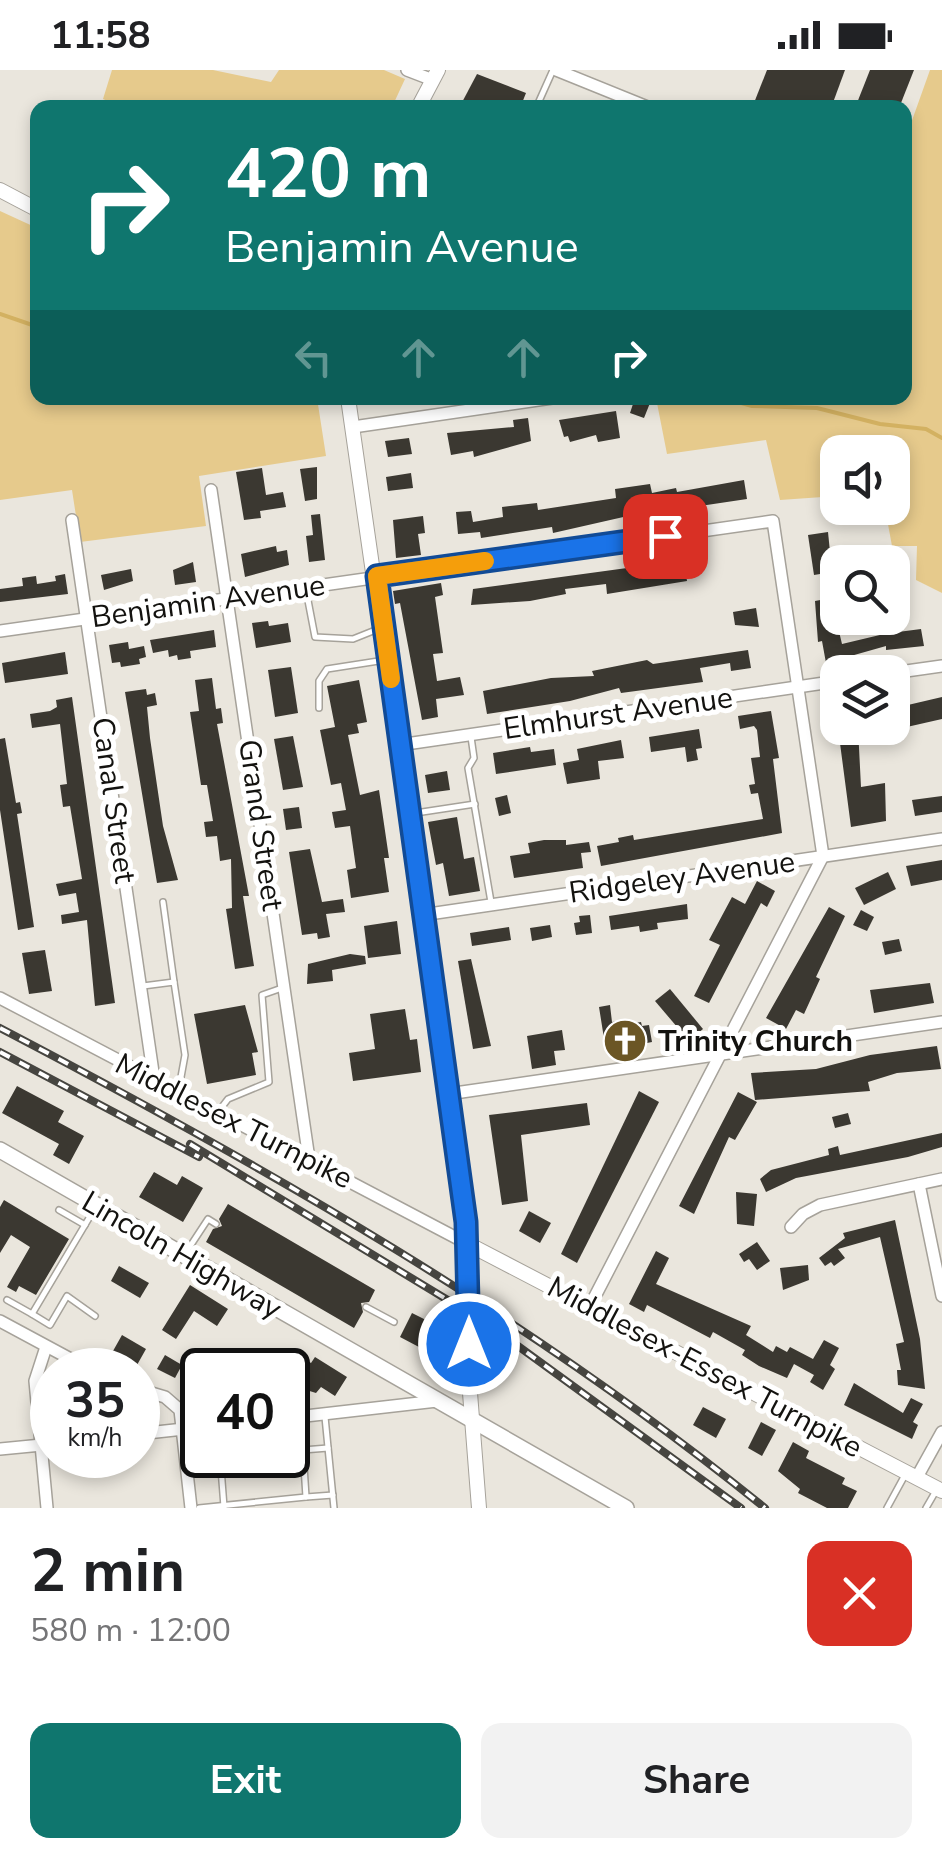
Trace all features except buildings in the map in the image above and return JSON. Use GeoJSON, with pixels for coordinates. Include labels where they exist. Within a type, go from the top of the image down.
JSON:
{"type":"FeatureCollection","features":[{"type":"Feature","properties":{"kind":"main road","name":"Lincoln Highway"},"geometry":{"type":"LineString","coordinates":[[0,1150],[626,1508]]}},
{"type":"Feature","properties":{"kind":"street"},"geometry":{"type":"LineString","coordinates":[[407,70],[436,75],[422,100]]}},
{"type":"Feature","properties":{"kind":"street"},"geometry":{"type":"LineString","coordinates":[[554,70],[618,100]]}},
{"type":"Feature","properties":{"kind":"street"},"geometry":{"type":"LineString","coordinates":[[0,190],[30,206]]}},
{"type":"Feature","properties":{"kind":"street"},"geometry":{"type":"LineString","coordinates":[[349,405],[377,576],[468,1244],[478,1508]]}},
{"type":"Feature","properties":{"kind":"street"},"geometry":{"type":"LineString","coordinates":[[353,427],[496,405]]}},
{"type":"Feature","properties":{"kind":"street","name":"Grand Street"},"geometry":{"type":"LineString","coordinates":[[212,490],[309,1159]]}},
{"type":"Feature","properties":{"kind":"street","name":"Canal Street"},"geometry":{"type":"LineString","coordinates":[[72,520],[154,1080]]}},
{"type":"Feature","properties":{"kind":"street","name":"Benjamin Avenue"},"geometry":{"type":"LineString","coordinates":[[0,631],[773,522],[798,687]]}},
{"type":"Feature","properties":{"kind":"street"},"geometry":{"type":"LineString","coordinates":[[910,670],[942,666]]}},
{"type":"Feature","properties":{"kind":"street","name":"Elmhurst Avenue"},"geometry":{"type":"LineString","coordinates":[[400,746],[820,684]]}},
{"type":"Feature","properties":{"kind":"street"},"geometry":{"type":"LineString","coordinates":[[590,1306],[823,856],[798,687]]}},
{"type":"Feature","properties":{"kind":"street","name":"Ridgeley Avenue"},"geometry":{"type":"LineString","coordinates":[[422,915],[942,839]]}},
{"type":"Feature","properties":{"kind":"street","name":"Middlesex Turnpike"},"geometry":{"type":"LineString","coordinates":[[0,998],[468,1244]]}},
{"type":"Feature","properties":{"kind":"street"},"geometry":{"type":"LineString","coordinates":[[448,1094],[942,1022]]}},
{"type":"Feature","properties":{"kind":"street"},"geometry":{"type":"LineString","coordinates":[[792,1227],[803,1214],[820,1205],[942,1180]]}},
{"type":"Feature","properties":{"kind":"street"},"geometry":{"type":"LineString","coordinates":[[919,1184],[942,1296]]}},
{"type":"Feature","properties":{"kind":"street","name":"Middlesex-Essex Turnpike"},"geometry":{"type":"LineString","coordinates":[[468,1244],[940,1490]]}},
{"type":"Feature","properties":{"kind":"street"},"geometry":{"type":"LineString","coordinates":[[0,1321],[46,1348]]}},
{"type":"Feature","properties":{"kind":"street"},"geometry":{"type":"LineString","coordinates":[[160,1398],[177,1405],[180,1420]]}},
{"type":"Feature","properties":{"kind":"street"},"geometry":{"type":"LineString","coordinates":[[310,1416],[439,1401]]}},
{"type":"Feature","properties":{"kind":"street"},"geometry":{"type":"LineString","coordinates":[[912,1475],[942,1432]]}},
{"type":"Feature","properties":{"kind":"street"},"geometry":{"type":"LineString","coordinates":[[0,1450],[30,1446]]}},
{"type":"Feature","properties":{"kind":"street"},"geometry":{"type":"LineString","coordinates":[[48,1478],[48,1508]]}},
{"type":"Feature","properties":{"kind":"street"},"geometry":{"type":"LineString","coordinates":[[187,1478],[190,1508]]}},
{"type":"Feature","properties":{"kind":"lane"},"geometry":{"type":"LineString","coordinates":[[540,100],[554,70]]}},
{"type":"Feature","properties":{"kind":"lane"},"geometry":{"type":"LineString","coordinates":[[305,587],[315,637],[353,638],[384,627]]}},
{"type":"Feature","properties":{"kind":"lane"},"geometry":{"type":"LineString","coordinates":[[319,708],[319,681],[328,669],[388,660]]}},
{"type":"Feature","properties":{"kind":"lane"},"geometry":{"type":"LineString","coordinates":[[470,734],[474,758],[468,768],[491,904]]}},
{"type":"Feature","properties":{"kind":"lane"},"geometry":{"type":"LineString","coordinates":[[407,815],[475,804]]}},
{"type":"Feature","properties":{"kind":"lane"},"geometry":{"type":"LineString","coordinates":[[163,902],[185,1055],[178,1091]]}},
{"type":"Feature","properties":{"kind":"lane"},"geometry":{"type":"LineString","coordinates":[[141,986],[174,982]]}},
{"type":"Feature","properties":{"kind":"lane"},"geometry":{"type":"LineString","coordinates":[[218,1112],[231,1098],[269,1082],[262,995],[263,991],[285,988]]}},
{"type":"Feature","properties":{"kind":"lane"},"geometry":{"type":"LineString","coordinates":[[32,1314],[96,1206]]}},
{"type":"Feature","properties":{"kind":"lane"},"geometry":{"type":"LineString","coordinates":[[59,1210],[85,1226]]}},
{"type":"Feature","properties":{"kind":"lane"},"geometry":{"type":"LineString","coordinates":[[184,1256],[208,1218],[216,1224]]}},
{"type":"Feature","properties":{"kind":"lane"},"geometry":{"type":"LineString","coordinates":[[7,1300],[50,1326],[67,1296],[95,1316]]}},
{"type":"Feature","properties":{"kind":"lane"},"geometry":{"type":"LineString","coordinates":[[366,1306],[394,1322]]}},
{"type":"Feature","properties":{"kind":"lane"},"geometry":{"type":"LineString","coordinates":[[324,1414],[334,1508]]}},
{"type":"Feature","properties":{"kind":"lane"},"geometry":{"type":"LineString","coordinates":[[306,1497],[303,1450],[328,1448]]}},
{"type":"Feature","properties":{"kind":"lane"},"geometry":{"type":"LineString","coordinates":[[887,1508],[912,1475]]}},
{"type":"Feature","properties":{"kind":"lane"},"geometry":{"type":"LineString","coordinates":[[222,1478],[224,1507]]}},
{"type":"Feature","properties":{"kind":"lane"},"geometry":{"type":"LineString","coordinates":[[926,1508],[940,1490]]}},
{"type":"Feature","properties":{"kind":"lane"},"geometry":{"type":"LineString","coordinates":[[199,1508],[262,1505],[333,1495]]}},
{"type":"Feature","properties":{"kind":"lane"},"geometry":{"type":"LineString","coordinates":[[297,1498],[298,1508]]}},
{"type":"Feature","properties":{"kind":"shaded area"},"geometry":{"type":"Polygon","coordinates":[[[112,70],[213,70],[271,82],[279,70],[384,70],[405,79],[395,100],[103,99],[112,70]]]}},
{"type":"Feature","properties":{"kind":"shaded area"},"geometry":{"type":"Polygon","coordinates":[[[930,70],[942,70],[942,593],[916,580],[917,546],[892,545],[888,525],[910,525],[910,435],[820,435],[820,497],[780,500],[766,440],[667,454],[657,405],[912,405],[912,120],[930,70]]]}},
{"type":"Feature","properties":{"kind":"shaded area"},"geometry":{"type":"Polygon","coordinates":[[[0,211],[30,225],[30,405],[318,405],[326,456],[199,476],[206,526],[80,542],[72,490],[0,500],[0,211]]]}},
{"type":"Feature","properties":{"kind":"waterway"},"geometry":{"type":"LineString","coordinates":[[0,314],[30,324]]}},
{"type":"Feature","properties":{"kind":"waterway"},"geometry":{"type":"LineString","coordinates":[[748,405],[817,408],[880,424],[926,429],[942,438]]}},
{"type":"Feature","properties":{"kind":"railway"},"geometry":{"type":"LineString","coordinates":[[0,1028],[298,1191],[490,1309],[584,1372],[765,1508]]}},
{"type":"Feature","properties":{"kind":"railway"},"geometry":{"type":"LineString","coordinates":[[0,1052],[199,1157]]}},
{"type":"Feature","properties":{"kind":"railway"},"geometry":{"type":"LineString","coordinates":[[190,1144],[489,1325],[741,1508]]}},
{"type":"Feature","properties":{"kind":"slow traffic"},"geometry":{"type":"LineString","coordinates":[[391,679],[377,576],[485,561]]}},
{"type":"Feature","properties":{"kind":"place","name":"Trinity Church"},"geometry":{"type":"Point","coordinates":[625,1041]}},
{"type":"Feature","properties":{"kind":"route"},"geometry":{"type":"LineString","coordinates":[[469,1344],[466,1222],[377,576],[665,536]]}}]}
